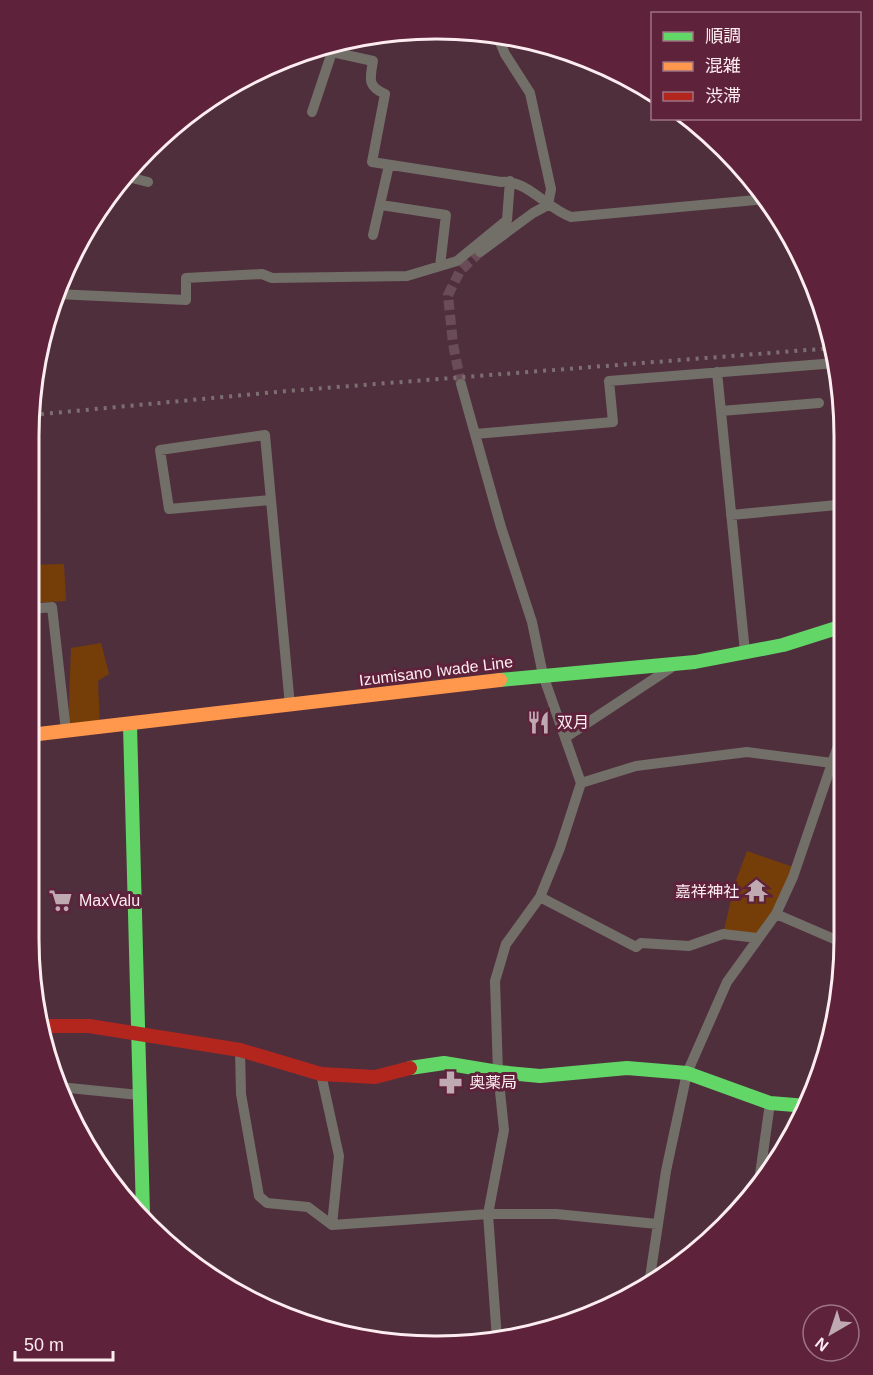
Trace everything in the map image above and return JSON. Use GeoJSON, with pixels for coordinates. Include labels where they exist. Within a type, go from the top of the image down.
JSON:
{"type":"FeatureCollection","features":[{"type":"Feature","properties":{"kind":"main road","name":"Izumisano Iwade Line"},"geometry":{"type":"LineString","coordinates":[[39,734],[543,675],[678,663],[783,645],[834,629]]}},
{"type":"Feature","properties":{"kind":"main road"},"geometry":{"type":"LineString","coordinates":[[130,725],[143,1206]]}},
{"type":"Feature","properties":{"kind":"main road"},"geometry":{"type":"LineString","coordinates":[[49,1026],[89,1026],[240,1050],[321,1074],[375,1077],[405,1069],[444,1063],[540,1076],[627,1068],[687,1073],[770,1103],[797,1105]]}},
{"type":"Feature","properties":{"kind":"street"},"geometry":{"type":"LineString","coordinates":[[501,44],[531,93],[551,189],[548,205]]}},
{"type":"Feature","properties":{"kind":"street"},"geometry":{"type":"LineString","coordinates":[[337,52],[372,61],[370,80],[375,90],[385,94],[372,162],[501,182],[510,181],[532,192],[559,213],[571,217],[756,200]]}},
{"type":"Feature","properties":{"kind":"street"},"geometry":{"type":"LineString","coordinates":[[312,112],[323,56]]}},
{"type":"Feature","properties":{"kind":"street"},"geometry":{"type":"LineString","coordinates":[[373,235],[389,165]]}},
{"type":"Feature","properties":{"kind":"street"},"geometry":{"type":"LineString","coordinates":[[134,179],[148,182]]}},
{"type":"Feature","properties":{"kind":"street"},"geometry":{"type":"LineString","coordinates":[[65,294],[186,300],[186,278],[262,274],[272,278],[406,276],[457,261],[507,220],[510,181]]}},
{"type":"Feature","properties":{"kind":"street"},"geometry":{"type":"LineString","coordinates":[[381,205],[446,215],[440,266]]}},
{"type":"Feature","properties":{"kind":"street"},"geometry":{"type":"LineString","coordinates":[[480,252],[533,213],[548,205]]}},
{"type":"Feature","properties":{"kind":"street"},"geometry":{"type":"LineString","coordinates":[[475,434],[613,422],[609,381],[827,364]]}},
{"type":"Feature","properties":{"kind":"street"},"geometry":{"type":"LineString","coordinates":[[717,372],[745,652]]}},
{"type":"Feature","properties":{"kind":"street"},"geometry":{"type":"LineString","coordinates":[[461,384],[501,527],[532,622],[543,675],[581,783],[560,848],[540,897],[506,944],[495,981],[498,1072],[504,1130],[488,1214],[496,1331]]}},
{"type":"Feature","properties":{"kind":"street"},"geometry":{"type":"LineString","coordinates":[[721,411],[819,403]]}},
{"type":"Feature","properties":{"kind":"street"},"geometry":{"type":"LineString","coordinates":[[270,500],[169,509],[160,450],[265,435],[290,706]]}},
{"type":"Feature","properties":{"kind":"street"},"geometry":{"type":"LineString","coordinates":[[731,515],[834,505]]}},
{"type":"Feature","properties":{"kind":"street"},"geometry":{"type":"LineString","coordinates":[[39,608],[52,607],[66,731]]}},
{"type":"Feature","properties":{"kind":"street"},"geometry":{"type":"LineString","coordinates":[[566,736],[678,663]]}},
{"type":"Feature","properties":{"kind":"street"},"geometry":{"type":"LineString","coordinates":[[581,783],[636,766],[747,752],[834,763]]}},
{"type":"Feature","properties":{"kind":"street"},"geometry":{"type":"LineString","coordinates":[[650,1273],[666,1171],[687,1073],[727,982],[776,914],[793,877],[834,771]]}},
{"type":"Feature","properties":{"kind":"street"},"geometry":{"type":"LineString","coordinates":[[540,897],[636,947],[641,943],[689,946],[723,934],[758,938]]}},
{"type":"Feature","properties":{"kind":"street"},"geometry":{"type":"LineString","coordinates":[[776,914],[834,939]]}},
{"type":"Feature","properties":{"kind":"street"},"geometry":{"type":"LineString","coordinates":[[240,1050],[241,1094],[259,1196],[267,1203],[308,1207],[332,1225],[488,1214],[556,1214],[657,1224]]}},
{"type":"Feature","properties":{"kind":"street"},"geometry":{"type":"LineString","coordinates":[[321,1074],[339,1156],[332,1225]]}},
{"type":"Feature","properties":{"kind":"street"},"geometry":{"type":"LineString","coordinates":[[68,1088],[139,1095]]}},
{"type":"Feature","properties":{"kind":"street"},"geometry":{"type":"LineString","coordinates":[[761,1167],[770,1103]]}},
{"type":"Feature","properties":{"kind":"shaded area"},"geometry":{"type":"Polygon","coordinates":[[[64,564],[66,601],[39,603],[39,565],[64,564]]]}},
{"type":"Feature","properties":{"kind":"shaded area"},"geometry":{"type":"Polygon","coordinates":[[[101,643],[109,674],[98,681],[100,725],[68,728],[71,648],[101,643]]]}},
{"type":"Feature","properties":{"kind":"shaded area"},"geometry":{"type":"Polygon","coordinates":[[[747,851],[793,867],[778,906],[757,936],[724,930],[735,883],[747,851]]]}},
{"type":"Feature","properties":{"kind":"tunnel"},"geometry":{"type":"LineString","coordinates":[[461,384],[453,344],[448,295],[460,271],[480,252]]}},
{"type":"Feature","properties":{"kind":"railway"},"geometry":{"type":"LineString","coordinates":[[40,414],[287,391],[824,349]]}},
{"type":"Feature","properties":{"kind":"traffic: fast"},"geometry":{"type":"LineString","coordinates":[[500,680],[695,662],[783,645],[834,629]]}},
{"type":"Feature","properties":{"kind":"traffic: fast"},"geometry":{"type":"LineString","coordinates":[[130,725],[143,1206]]}},
{"type":"Feature","properties":{"kind":"traffic: fast"},"geometry":{"type":"LineString","coordinates":[[410,1068],[444,1063],[540,1076],[627,1068],[687,1073],[770,1103],[797,1105]]}},
{"type":"Feature","properties":{"kind":"traffic: slow"},"geometry":{"type":"LineString","coordinates":[[39,734],[500,680]]}},
{"type":"Feature","properties":{"kind":"traffic: jam"},"geometry":{"type":"LineString","coordinates":[[49,1026],[89,1026],[240,1050],[321,1074],[375,1077],[410,1068]]}},
{"type":"Feature","properties":{"kind":"place","name":"双月"},"geometry":{"type":"Point","coordinates":[539,722]}},
{"type":"Feature","properties":{"kind":"place","name":"嘉祥神社"},"geometry":{"type":"Point","coordinates":[757,891]}},
{"type":"Feature","properties":{"kind":"place","name":"MaxValu"},"geometry":{"type":"Point","coordinates":[61,900]}},
{"type":"Feature","properties":{"kind":"place","name":"奥薬局"},"geometry":{"type":"Point","coordinates":[451,1082]}}]}
